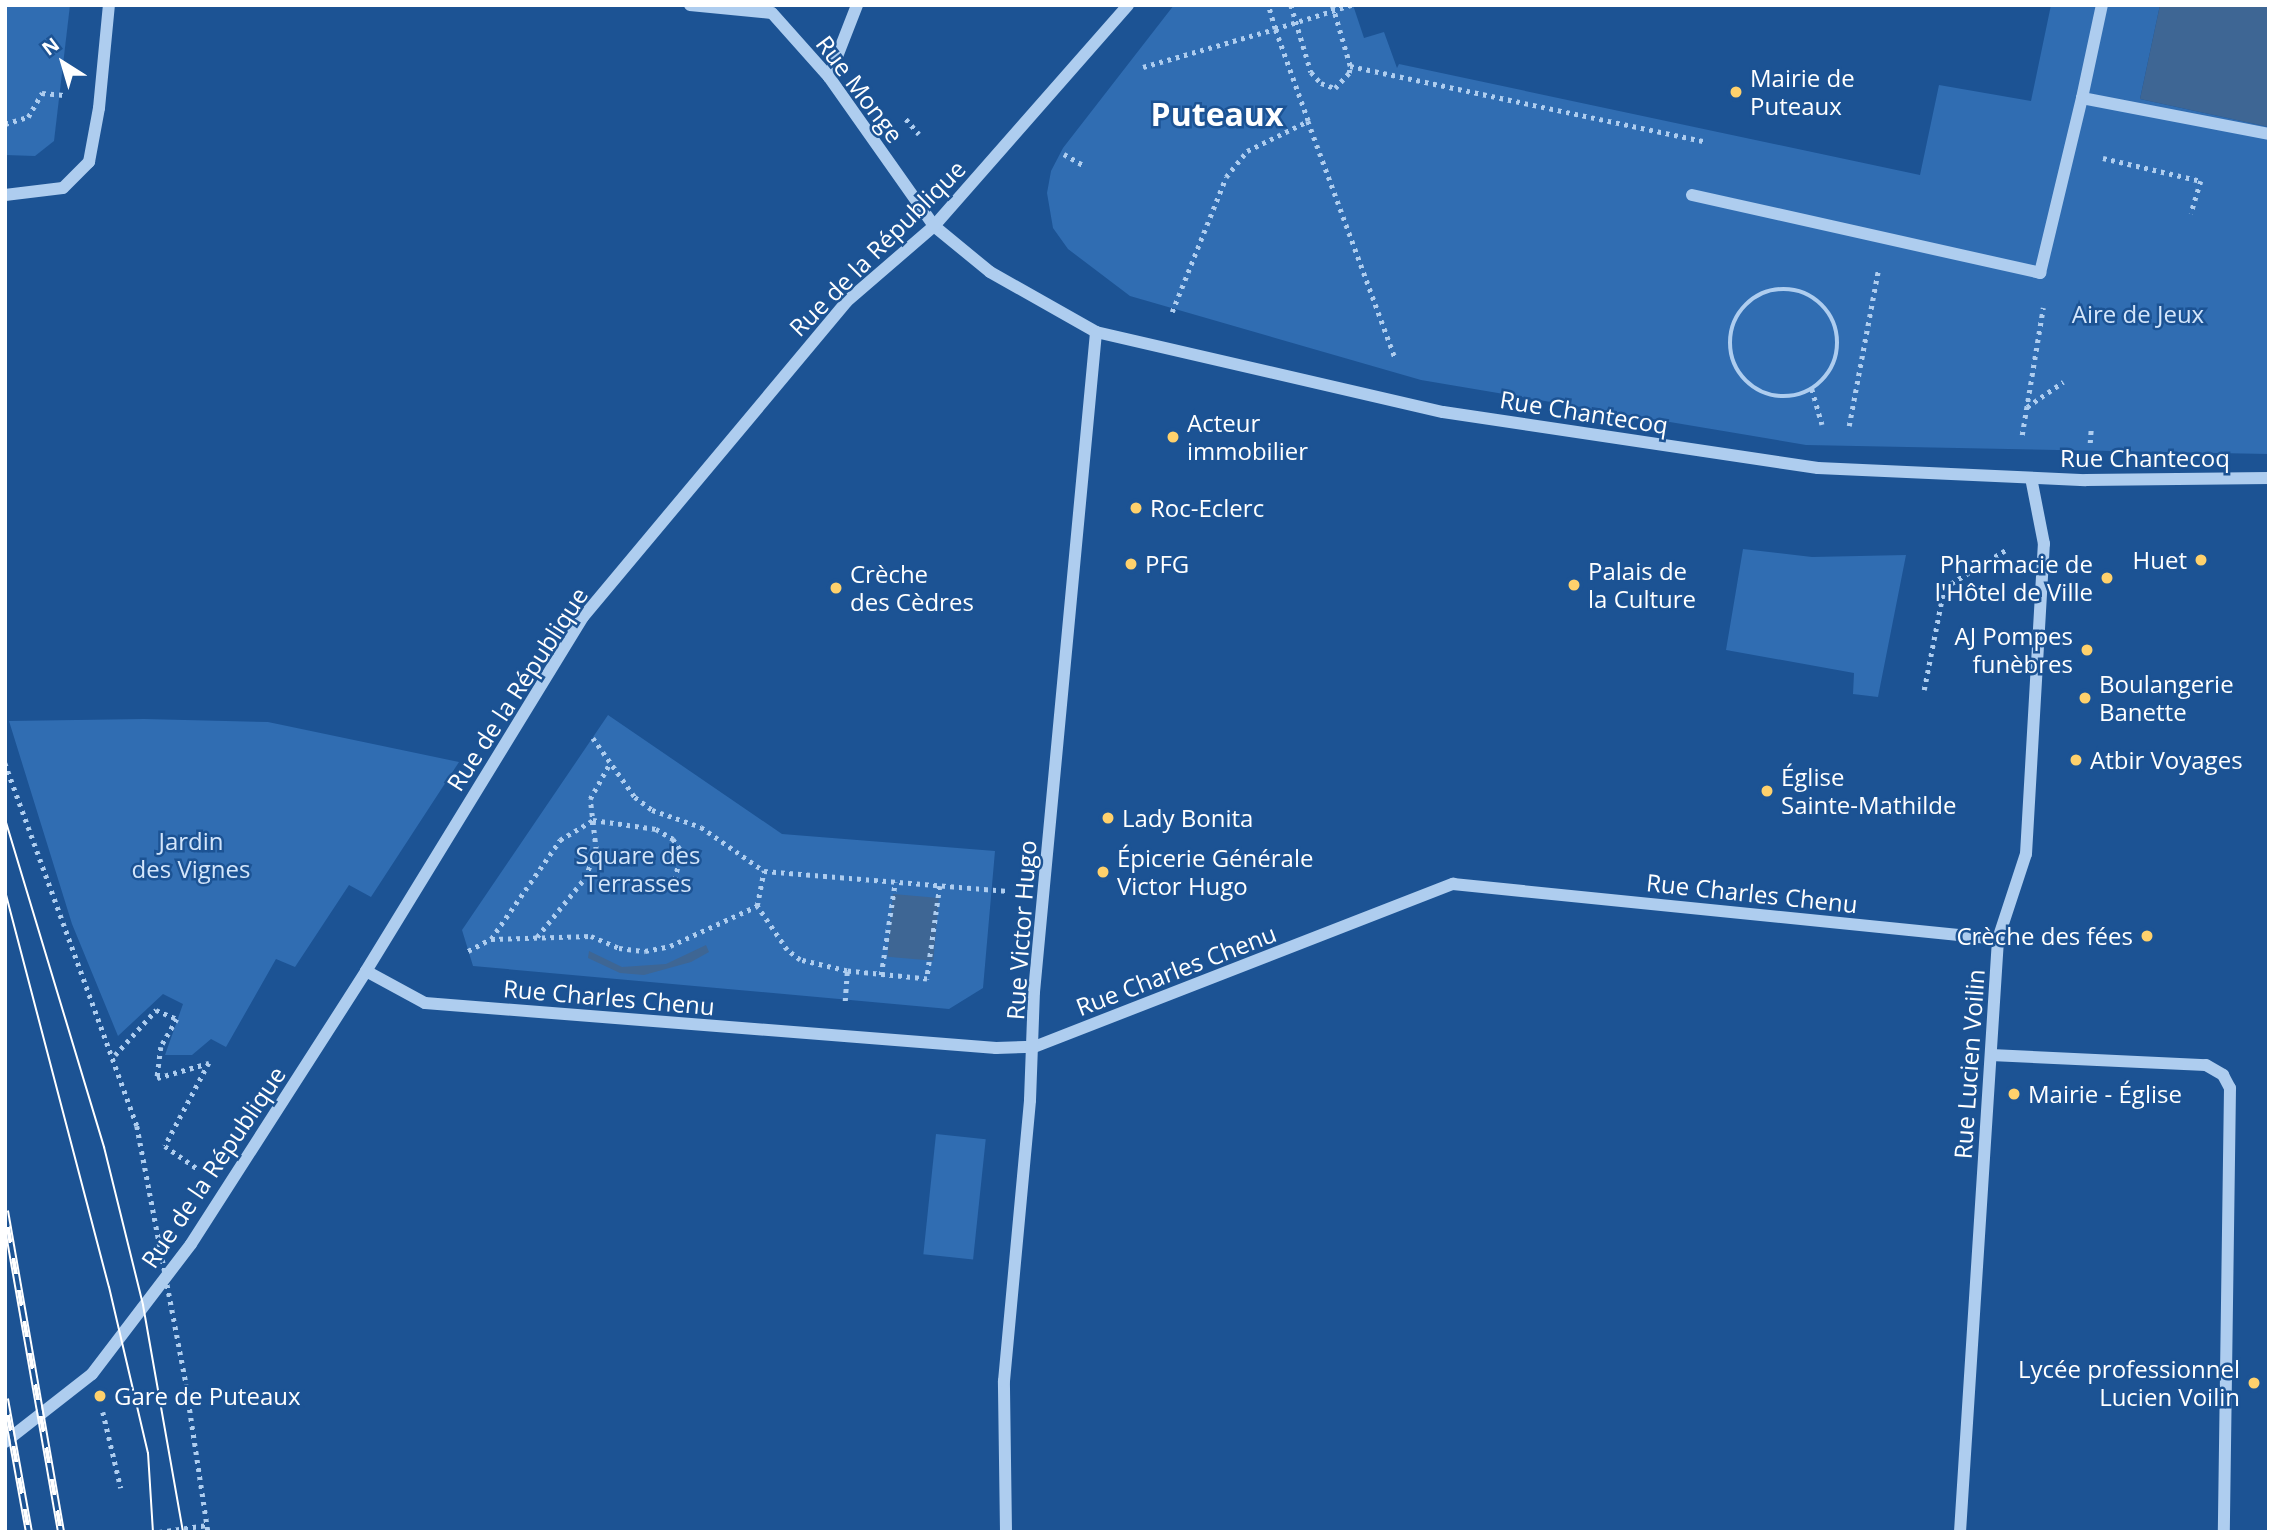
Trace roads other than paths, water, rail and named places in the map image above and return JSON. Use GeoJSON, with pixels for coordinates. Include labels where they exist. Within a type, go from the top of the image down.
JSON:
{"type":"FeatureCollection","features":[{"type":"Feature","properties":{"kind":"street"},"geometry":{"type":"LineString","coordinates":[[5,195],[63,188],[89,162],[100,96],[109,5]]}},
{"type":"Feature","properties":{"kind":"street","name":"Rue Monge"},"geometry":{"type":"LineString","coordinates":[[690,5],[772,13],[829,77],[934,226]]}},
{"type":"Feature","properties":{"kind":"street"},"geometry":{"type":"LineString","coordinates":[[829,77],[857,5]]}},
{"type":"Feature","properties":{"kind":"street","name":"Rue de la République"},"geometry":{"type":"LineString","coordinates":[[5,1442],[92,1374],[227,1189],[366,971],[583,617],[846,302],[934,226],[1128,5]]}},
{"type":"Feature","properties":{"kind":"street"},"geometry":{"type":"LineString","coordinates":[[1692,195],[1886,236],[2040,273],[2102,5]]}},
{"type":"Feature","properties":{"kind":"street"},"geometry":{"type":"LineString","coordinates":[[2082,98],[2269,134]]}},
{"type":"Feature","properties":{"kind":"street","name":"Rue Chantecoq"},"geometry":{"type":"LineString","coordinates":[[934,226],[990,272],[1096,332],[1469,416],[1818,468],[2031,478],[2269,478]]}},
{"type":"Feature","properties":{"kind":"street","name":"Rue Victor Hugo"},"geometry":{"type":"LineString","coordinates":[[1006,1532],[1004,1381],[1034,1047],[1044,894],[1096,332]]}},
{"type":"Feature","properties":{"kind":"street","name":"Rue Lucien Voilin"},"geometry":{"type":"LineString","coordinates":[[1960,1532],[1998,939],[2026,854],[2045,544],[2031,478]]}},
{"type":"Feature","properties":{"kind":"street","name":"Rue Charles Chenu"},"geometry":{"type":"LineString","coordinates":[[366,971],[425,1003],[983,1048],[1034,1047],[1453,884],[1998,939]]}},
{"type":"Feature","properties":{"kind":"street"},"geometry":{"type":"LineString","coordinates":[[1991,1055],[2206,1065],[2223,1075],[2230,1088],[2224,1532]]}},
{"type":"Feature","properties":{"kind":"tram line"},"geometry":{"type":"LineString","coordinates":[[5,819],[104,1147],[143,1305],[183,1532]]}},
{"type":"Feature","properties":{"kind":"tram line"},"geometry":{"type":"LineString","coordinates":[[5,891],[109,1287],[148,1453],[153,1532]]}},
{"type":"Feature","properties":{"kind":"railway"},"geometry":{"type":"LineString","coordinates":[[5,1211],[61,1532]]}},
{"type":"Feature","properties":{"kind":"railway"},"geometry":{"type":"LineString","coordinates":[[5,1399],[29,1532]]}},
{"type":"Feature","properties":{"kind":"place","name":"Mairie de Puteaux"},"geometry":{"type":"Point","coordinates":[1736,92]}},
{"type":"Feature","properties":{"kind":"place","name":"Acteur immobilier"},"geometry":{"type":"Point","coordinates":[1173,437]}},
{"type":"Feature","properties":{"kind":"place","name":"Roc-Eclerc"},"geometry":{"type":"Point","coordinates":[1136,508]}},
{"type":"Feature","properties":{"kind":"place","name":"Huet"},"geometry":{"type":"Point","coordinates":[2201,560]}},
{"type":"Feature","properties":{"kind":"place","name":"PFG"},"geometry":{"type":"Point","coordinates":[1131,564]}},
{"type":"Feature","properties":{"kind":"place","name":"Pharmacie de l'Hôtel de Ville"},"geometry":{"type":"Point","coordinates":[2107,578]}},
{"type":"Feature","properties":{"kind":"place","name":"Palais de la Culture"},"geometry":{"type":"Point","coordinates":[1574,585]}},
{"type":"Feature","properties":{"kind":"place","name":"Crèche des Cèdres"},"geometry":{"type":"Point","coordinates":[836,588]}},
{"type":"Feature","properties":{"kind":"place","name":"AJ Pompes funèbres"},"geometry":{"type":"Point","coordinates":[2087,650]}},
{"type":"Feature","properties":{"kind":"place","name":"Boulangerie Banette"},"geometry":{"type":"Point","coordinates":[2085,698]}},
{"type":"Feature","properties":{"kind":"place","name":"Atbir Voyages"},"geometry":{"type":"Point","coordinates":[2076,760]}},
{"type":"Feature","properties":{"kind":"place","name":"Église Sainte-Mathilde"},"geometry":{"type":"Point","coordinates":[1767,791]}},
{"type":"Feature","properties":{"kind":"place","name":"Lady Bonita"},"geometry":{"type":"Point","coordinates":[1108,818]}},
{"type":"Feature","properties":{"kind":"place","name":"Épicerie Générale Victor Hugo"},"geometry":{"type":"Point","coordinates":[1103,872]}},
{"type":"Feature","properties":{"kind":"place","name":"Crèche des fées"},"geometry":{"type":"Point","coordinates":[2147,936]}},
{"type":"Feature","properties":{"kind":"place","name":"Mairie - Église"},"geometry":{"type":"Point","coordinates":[2014,1094]}},
{"type":"Feature","properties":{"kind":"place","name":"Lycée professionnel Lucien Voilin"},"geometry":{"type":"Point","coordinates":[2254,1383]}},
{"type":"Feature","properties":{"kind":"place","name":"Gare de Puteaux"},"geometry":{"type":"Point","coordinates":[100,1396]}},
{"type":"Feature","properties":{"kind":"district","name":"Puteaux"},"geometry":{"type":"Point","coordinates":[1217,114]}},
{"type":"Feature","properties":{"kind":"park label","name":"Aire de Jeux"},"geometry":{"type":"Point","coordinates":[2138,314]}},
{"type":"Feature","properties":{"kind":"park label","name":"Jardin des Vignes"},"geometry":{"type":"Point","coordinates":[191,855]}},
{"type":"Feature","properties":{"kind":"park label","name":"Square des Terrasses"},"geometry":{"type":"Point","coordinates":[638,869]}}]}
